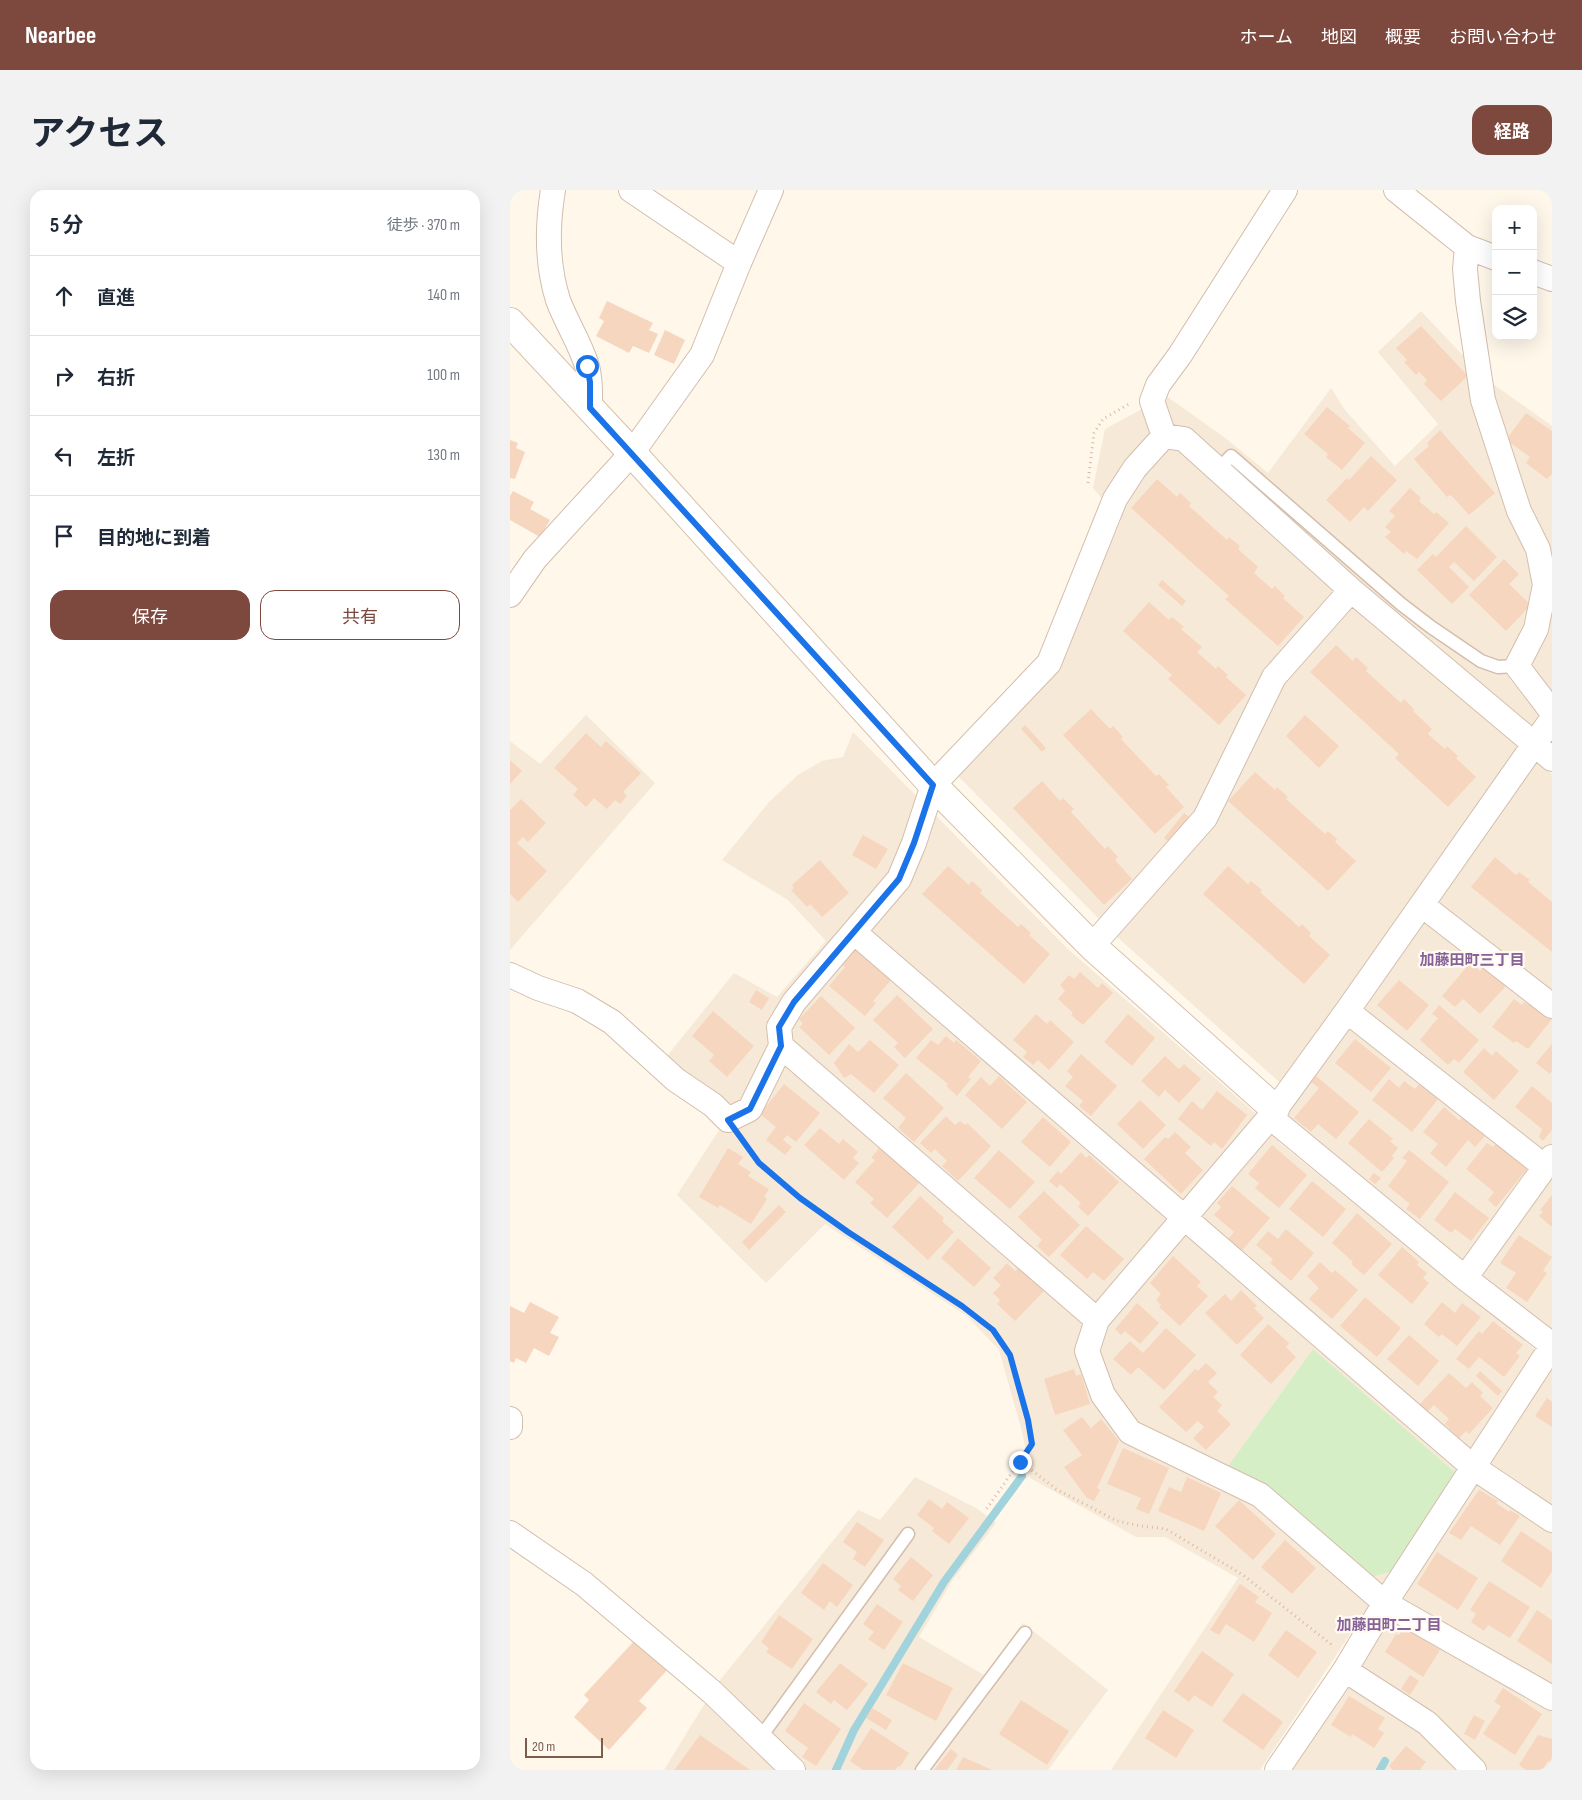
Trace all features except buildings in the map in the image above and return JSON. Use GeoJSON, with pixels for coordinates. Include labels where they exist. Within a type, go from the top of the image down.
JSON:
{"type":"FeatureCollection","features":[{"type":"Feature","properties":{"kind":"street"},"geometry":{"type":"LineString","coordinates":[[553,190],[549,215],[550,256],[554,286],[587,366],[590,382],[590,408]]}},
{"type":"Feature","properties":{"kind":"street"},"geometry":{"type":"LineString","coordinates":[[631,190],[739,263]]}},
{"type":"Feature","properties":{"kind":"street"},"geometry":{"type":"LineString","coordinates":[[510,595],[535,559],[632,453],[702,355],[771,190]]}},
{"type":"Feature","properties":{"kind":"street"},"geometry":{"type":"LineString","coordinates":[[1164,436],[1152,401],[1158,385],[1180,354],[1285,190]]}},
{"type":"Feature","properties":{"kind":"street"},"geometry":{"type":"LineString","coordinates":[[1396,190],[1467,247],[1492,256]]}},
{"type":"Feature","properties":{"kind":"street"},"geometry":{"type":"LineString","coordinates":[[1467,247],[1465,269],[1468,301],[1483,400],[1519,511],[1538,549],[1545,584],[1536,629],[1517,666],[1552,712]]}},
{"type":"Feature","properties":{"kind":"street"},"geometry":{"type":"LineString","coordinates":[[1537,273],[1552,279]]}},
{"type":"Feature","properties":{"kind":"street"},"geometry":{"type":"LineString","coordinates":[[510,322],[632,453],[933,785],[1092,946],[1272,1113],[1465,1278],[1552,1346],[1385,1603],[1348,1665],[1277,1770]]}},
{"type":"Feature","properties":{"kind":"street"},"geometry":{"type":"LineString","coordinates":[[1164,436],[1184,439],[1351,590],[1543,752]]}},
{"type":"Feature","properties":{"kind":"street"},"geometry":{"type":"LineString","coordinates":[[510,975],[577,1001],[612,1022],[676,1080],[713,1106],[728,1120],[750,1109],[781,1046],[779,1027],[794,1002],[899,879],[914,843],[933,785],[1049,663],[1115,499],[1135,468],[1164,436]]}},
{"type":"Feature","properties":{"kind":"street"},"geometry":{"type":"LineString","coordinates":[[1092,946],[1205,818],[1274,677],[1351,590]]}},
{"type":"Feature","properties":{"kind":"street"},"geometry":{"type":"LineString","coordinates":[[1552,719],[1543,752],[1422,905],[1347,1012],[1272,1113],[1097,1320],[1087,1351],[1103,1395],[1130,1432],[1260,1495],[1385,1603],[1552,1698]]}},
{"type":"Feature","properties":{"kind":"street"},"geometry":{"type":"LineString","coordinates":[[1422,905],[1552,1006]]}},
{"type":"Feature","properties":{"kind":"street"},"geometry":{"type":"LineString","coordinates":[[854,932],[1473,1468],[1552,1520]]}},
{"type":"Feature","properties":{"kind":"street"},"geometry":{"type":"LineString","coordinates":[[1347,1012],[1548,1162],[1465,1278]]}},
{"type":"Feature","properties":{"kind":"street"},"geometry":{"type":"LineString","coordinates":[[781,1046],[1097,1320]]}},
{"type":"Feature","properties":{"kind":"street"},"geometry":{"type":"LineString","coordinates":[[510,1419],[510,1427]]}},
{"type":"Feature","properties":{"kind":"street"},"geometry":{"type":"LineString","coordinates":[[510,1532],[584,1584],[712,1692],[793,1770]]}},
{"type":"Feature","properties":{"kind":"street"},"geometry":{"type":"LineString","coordinates":[[1348,1665],[1427,1723],[1474,1770]]}},
{"type":"Feature","properties":{"kind":"lane"},"geometry":{"type":"LineString","coordinates":[[1218,470],[1231,456],[1401,604],[1431,627],[1481,661],[1498,667],[1517,666]]}},
{"type":"Feature","properties":{"kind":"lane"},"geometry":{"type":"LineString","coordinates":[[760,1738],[908,1534]]}},
{"type":"Feature","properties":{"kind":"lane"},"geometry":{"type":"LineString","coordinates":[[922,1770],[1026,1633]]}},
{"type":"Feature","properties":{"kind":"path"},"geometry":{"type":"LineString","coordinates":[[1088,483],[1094,433],[1103,419],[1156,391]]}},
{"type":"Feature","properties":{"kind":"path"},"geometry":{"type":"LineString","coordinates":[[728,1120],[759,1163],[800,1198],[848,1232],[962,1306],[993,1330],[1010,1355],[1028,1420],[1032,1444],[985,1511]]}},
{"type":"Feature","properties":{"kind":"path"},"geometry":{"type":"LineString","coordinates":[[1020,1462],[1056,1489],[1117,1521],[1166,1529],[1243,1575],[1348,1665]]}},
{"type":"Feature","properties":{"kind":"shaded area"},"geometry":{"type":"Polygon","coordinates":[[[1421,311],[1469,362],[1493,384],[1552,426],[1552,720],[1544,767],[1552,774],[1552,1334],[1289,1124],[1287,1108],[1295,1096],[1116,936],[956,774],[1054,672],[1121,521],[1093,488],[1105,429],[1166,396],[1224,437],[1268,473],[1331,388],[1345,410],[1395,466],[1438,424],[1378,352],[1421,311]]]}},
{"type":"Feature","properties":{"kind":"shaded area"},"geometry":{"type":"Polygon","coordinates":[[[586,715],[655,783],[510,950],[510,741],[540,764],[586,715]]]}},
{"type":"Feature","properties":{"kind":"shaded area"},"geometry":{"type":"Polygon","coordinates":[[[853,732],[1068,949],[1255,1113],[1281,1144],[1537,1351],[1456,1473],[1313,1349],[1228,1466],[1268,1486],[1371,1577],[1391,1572],[1260,1770],[1111,1770],[1238,1578],[1165,1537],[1136,1537],[1030,1478],[1023,1435],[999,1350],[967,1316],[825,1224],[766,1283],[677,1195],[723,1124],[667,1056],[734,973],[777,997],[826,941],[788,900],[722,860],[769,802],[798,775],[822,761],[843,757],[853,732]]]}},
{"type":"Feature","properties":{"kind":"shaded area"},"geometry":{"type":"Polygon","coordinates":[[[1552,1368],[1552,1770],[1284,1770],[1552,1368]]]}},
{"type":"Feature","properties":{"kind":"shaded area"},"geometry":{"type":"Polygon","coordinates":[[[915,1477],[976,1508],[996,1523],[952,1581],[919,1637],[984,1675],[1023,1623],[1108,1690],[1048,1770],[664,1770],[716,1685],[858,1510],[880,1520],[915,1477]]]}},
{"type":"Feature","properties":{"kind":"green space"},"geometry":{"type":"Polygon","coordinates":[[[1313,1349],[1456,1473],[1391,1572],[1371,1577],[1268,1486],[1228,1466],[1313,1349]]]}},
{"type":"Feature","properties":{"kind":"waterway"},"geometry":{"type":"LineString","coordinates":[[836,1770],[854,1730],[944,1582],[1022,1476]]}},
{"type":"Feature","properties":{"kind":"waterway"},"geometry":{"type":"LineString","coordinates":[[1380,1770],[1385,1761]]}},
{"type":"Feature","properties":{"kind":"district","name":"加藤田町三丁目"},"geometry":{"type":"Point","coordinates":[1472,960]}},
{"type":"Feature","properties":{"kind":"district","name":"加藤田町二丁目"},"geometry":{"type":"Point","coordinates":[1389,1625]}},
{"type":"Feature","properties":{"kind":"route"},"geometry":{"type":"LineString","coordinates":[[587,366],[590,382],[590,408],[933,785],[914,843],[899,879],[794,1002],[779,1027],[781,1046],[750,1109],[728,1120],[759,1163],[800,1198],[848,1232],[962,1306],[993,1330],[1010,1355],[1028,1420],[1032,1444],[1020,1462]]}}]}
